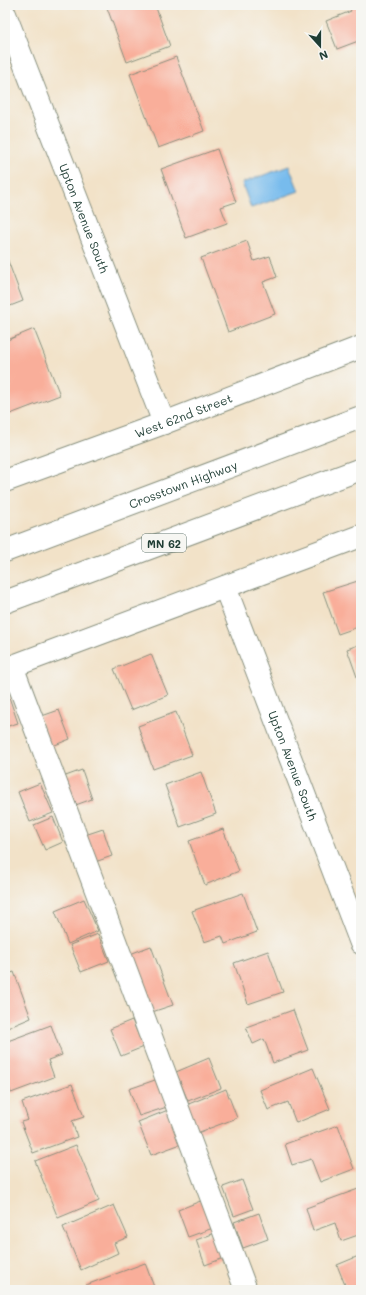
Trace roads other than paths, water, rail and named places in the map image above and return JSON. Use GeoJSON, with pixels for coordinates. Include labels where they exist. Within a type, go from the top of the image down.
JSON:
{"type":"FeatureCollection","features":[{"type":"Feature","properties":{"kind":"main road","name":"Upton Avenue South"},"geometry":{"type":"LineString","coordinates":[[5,14],[164,423]]}},
{"type":"Feature","properties":{"kind":"main road","name":"West 62nd Street"},"geometry":{"type":"LineString","coordinates":[[5,481],[164,423],[361,347]]}},
{"type":"Feature","properties":{"kind":"main road"},"geometry":{"type":"LineString","coordinates":[[311,436],[361,411]]}},
{"type":"Feature","properties":{"kind":"main road","name":"Crosstown Highway"},"geometry":{"type":"LineString","coordinates":[[5,551],[361,417]]}},
{"type":"Feature","properties":{"kind":"main road","name":"MN 62"},"geometry":{"type":"LineString","coordinates":[[5,602],[361,469]]}},
{"type":"Feature","properties":{"kind":"main road"},"geometry":{"type":"LineString","coordinates":[[322,483],[361,474]]}},
{"type":"Feature","properties":{"kind":"main road"},"geometry":{"type":"LineString","coordinates":[[246,1290],[8,667],[361,536]]}},
{"type":"Feature","properties":{"kind":"main road","name":"Upton Avenue South"},"geometry":{"type":"LineString","coordinates":[[225,587],[361,944]]}},
{"type":"Feature","properties":{"kind":"water"},"geometry":{"type":"Polygon","coordinates":[[[289,166],[299,191],[251,208],[242,183],[289,166]]]}}]}
